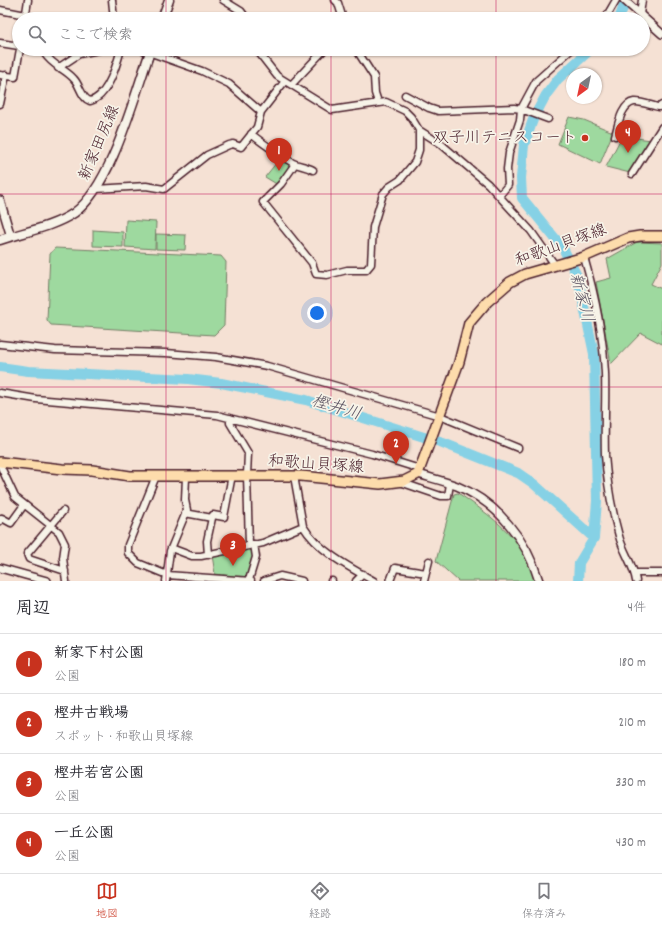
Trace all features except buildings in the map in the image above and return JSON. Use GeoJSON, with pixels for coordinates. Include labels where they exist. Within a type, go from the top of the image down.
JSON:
{"type":"FeatureCollection","features":[{"type":"Feature","properties":{"kind":"main road"},"geometry":{"type":"LineString","coordinates":[[165,12],[169,0]]}},
{"type":"Feature","properties":{"kind":"main road","name":"新家田尻線"},"geometry":{"type":"LineString","coordinates":[[0,240],[66,218],[83,205],[96,189],[117,145],[149,56]]}},
{"type":"Feature","properties":{"kind":"main road","name":"和歌山貝塚線"},"geometry":{"type":"LineString","coordinates":[[0,462],[62,469],[92,470],[130,476],[294,476],[366,484],[392,484],[400,482],[419,472],[459,362],[469,323],[487,302],[510,282],[525,274],[581,257],[628,238],[640,236],[662,236]]}},
{"type":"Feature","properties":{"kind":"street"},"geometry":{"type":"LineString","coordinates":[[26,12],[28,0]]}},
{"type":"Feature","properties":{"kind":"street"},"geometry":{"type":"LineString","coordinates":[[112,0],[113,12]]}},
{"type":"Feature","properties":{"kind":"street"},"geometry":{"type":"LineString","coordinates":[[223,0],[242,12]]}},
{"type":"Feature","properties":{"kind":"street"},"geometry":{"type":"LineString","coordinates":[[335,0],[338,3],[341,12]]}},
{"type":"Feature","properties":{"kind":"street"},"geometry":{"type":"LineString","coordinates":[[610,12],[616,0]]}},
{"type":"Feature","properties":{"kind":"street"},"geometry":{"type":"LineString","coordinates":[[624,0],[638,12]]}},
{"type":"Feature","properties":{"kind":"street"},"geometry":{"type":"LineString","coordinates":[[640,12],[642,0]]}},
{"type":"Feature","properties":{"kind":"street"},"geometry":{"type":"LineString","coordinates":[[0,10],[12,13]]}},
{"type":"Feature","properties":{"kind":"street"},"geometry":{"type":"LineString","coordinates":[[650,23],[662,34]]}},
{"type":"Feature","properties":{"kind":"street"},"geometry":{"type":"LineString","coordinates":[[0,43],[12,45]]}},
{"type":"Feature","properties":{"kind":"street"},"geometry":{"type":"LineString","coordinates":[[0,104],[3,75],[15,76],[19,56]]}},
{"type":"Feature","properties":{"kind":"street"},"geometry":{"type":"LineString","coordinates":[[47,56],[58,68],[75,79],[85,98],[88,100],[94,100],[105,89],[111,78],[119,56]]}},
{"type":"Feature","properties":{"kind":"street"},"geometry":{"type":"LineString","coordinates":[[58,68],[76,56]]}},
{"type":"Feature","properties":{"kind":"street"},"geometry":{"type":"LineString","coordinates":[[166,56],[230,84],[261,112]]}},
{"type":"Feature","properties":{"kind":"street"},"geometry":{"type":"LineString","coordinates":[[261,56],[277,76],[332,110],[386,102],[405,111],[411,117],[419,130],[441,144],[463,161],[500,196],[530,230],[556,265]]}},
{"type":"Feature","properties":{"kind":"street"},"geometry":{"type":"LineString","coordinates":[[292,84],[318,56]]}},
{"type":"Feature","properties":{"kind":"street"},"geometry":{"type":"LineString","coordinates":[[360,56],[374,77],[375,93],[378,102]]}},
{"type":"Feature","properties":{"kind":"street"},"geometry":{"type":"LineString","coordinates":[[500,196],[508,185],[507,169],[509,153],[520,120],[521,109],[536,82],[564,56]]}},
{"type":"Feature","properties":{"kind":"street"},"geometry":{"type":"LineString","coordinates":[[96,189],[146,186],[164,189],[207,155],[233,144],[241,147],[259,123],[261,112],[285,81]]}},
{"type":"Feature","properties":{"kind":"street"},"geometry":{"type":"LineString","coordinates":[[405,95],[429,108],[438,111],[521,109],[548,119]]}},
{"type":"Feature","properties":{"kind":"street"},"geometry":{"type":"LineString","coordinates":[[615,136],[619,120],[628,105],[635,102],[659,107],[662,105]]}},
{"type":"Feature","properties":{"kind":"street"},"geometry":{"type":"LineString","coordinates":[[632,174],[662,127]]}},
{"type":"Feature","properties":{"kind":"street"},"geometry":{"type":"LineString","coordinates":[[294,164],[281,184],[263,202],[312,263],[316,274],[327,276],[347,270],[366,270],[371,264],[374,227],[383,194],[389,187],[400,180],[418,156],[419,130]]}},
{"type":"Feature","properties":{"kind":"street"},"geometry":{"type":"LineString","coordinates":[[251,134],[294,164],[306,166],[313,170]]}},
{"type":"Feature","properties":{"kind":"street"},"geometry":{"type":"LineString","coordinates":[[0,200],[11,237]]}},
{"type":"Feature","properties":{"kind":"street"},"geometry":{"type":"LineString","coordinates":[[581,257],[592,285],[602,331],[605,372],[605,454],[609,483],[619,537],[635,573],[636,581]]}},
{"type":"Feature","properties":{"kind":"street"},"geometry":{"type":"LineString","coordinates":[[0,344],[55,350],[166,353],[216,358],[267,366],[439,417],[518,448]]}},
{"type":"Feature","properties":{"kind":"street"},"geometry":{"type":"LineString","coordinates":[[0,393],[36,399],[197,412],[230,418],[372,454],[473,494],[489,505],[507,522],[524,545],[535,566],[539,581]]}},
{"type":"Feature","properties":{"kind":"street"},"geometry":{"type":"LineString","coordinates":[[156,476],[127,550],[138,562],[167,578],[250,580],[256,557],[252,545],[247,475],[248,453],[230,423],[230,418]]}},
{"type":"Feature","properties":{"kind":"street"},"geometry":{"type":"LineString","coordinates":[[0,465],[15,497],[59,532],[65,544],[63,558],[66,581]]}},
{"type":"Feature","properties":{"kind":"street"},"geometry":{"type":"LineString","coordinates":[[185,513],[212,518],[213,515],[224,517],[232,475]]}},
{"type":"Feature","properties":{"kind":"street"},"geometry":{"type":"LineString","coordinates":[[294,476],[303,526],[312,538],[324,550],[374,581]]}},
{"type":"Feature","properties":{"kind":"street"},"geometry":{"type":"LineString","coordinates":[[167,578],[168,560],[171,548],[187,510],[186,477]]}},
{"type":"Feature","properties":{"kind":"street"},"geometry":{"type":"LineString","coordinates":[[400,482],[441,496],[448,496],[450,484]]}},
{"type":"Feature","properties":{"kind":"street"},"geometry":{"type":"LineString","coordinates":[[0,521],[2,518],[11,523],[24,505]]}},
{"type":"Feature","properties":{"kind":"street"},"geometry":{"type":"LineString","coordinates":[[63,511],[27,554],[29,560],[64,571]]}},
{"type":"Feature","properties":{"kind":"street"},"geometry":{"type":"LineString","coordinates":[[208,554],[207,540],[212,518]]}},
{"type":"Feature","properties":{"kind":"street"},"geometry":{"type":"LineString","coordinates":[[171,548],[192,556],[208,554],[263,543],[303,526]]}},
{"type":"Feature","properties":{"kind":"street"},"geometry":{"type":"LineString","coordinates":[[424,581],[429,561]]}},
{"type":"Feature","properties":{"kind":"street"},"geometry":{"type":"LineString","coordinates":[[0,568],[47,581]]}},
{"type":"Feature","properties":{"kind":"street"},"geometry":{"type":"LineString","coordinates":[[390,581],[395,568],[426,573]]}},
{"type":"Feature","properties":{"kind":"street"},"geometry":{"type":"LineString","coordinates":[[635,573],[662,573]]}},
{"type":"Feature","properties":{"kind":"street"},"geometry":{"type":"LineString","coordinates":[[356,581],[363,574]]}},
{"type":"Feature","properties":{"kind":"street"},"geometry":{"type":"LineString","coordinates":[[264,581],[280,576],[302,581]]}},
{"type":"Feature","properties":{"kind":"green space","name":"双子川テニスコート"},"geometry":{"type":"Polygon","coordinates":[[[569,117],[584,120],[613,132],[600,164],[558,144],[569,117]]]}},
{"type":"Feature","properties":{"kind":"green space"},"geometry":{"type":"Polygon","coordinates":[[[622,136],[651,140],[630,173],[606,167],[622,136]]]}},
{"type":"Feature","properties":{"kind":"green space"},"geometry":{"type":"Polygon","coordinates":[[[281,157],[292,165],[278,185],[265,177],[281,157]]]}},
{"type":"Feature","properties":{"kind":"green space"},"geometry":{"type":"Polygon","coordinates":[[[126,220],[156,222],[155,249],[125,247],[126,220]]]}},
{"type":"Feature","properties":{"kind":"green space"},"geometry":{"type":"Polygon","coordinates":[[[93,230],[123,232],[123,247],[93,246],[93,230]]]}},
{"type":"Feature","properties":{"kind":"green space"},"geometry":{"type":"Polygon","coordinates":[[[156,234],[186,235],[185,250],[156,249],[156,234]]]}},
{"type":"Feature","properties":{"kind":"green space"},"geometry":{"type":"Polygon","coordinates":[[[637,242],[662,243],[662,263],[651,284],[662,289],[662,344],[641,333],[611,364],[596,282],[611,278],[607,259],[637,242]]]}},
{"type":"Feature","properties":{"kind":"green space"},"geometry":{"type":"Polygon","coordinates":[[[55,248],[221,256],[226,262],[224,325],[214,335],[51,325],[47,320],[50,254],[55,248]]]}},
{"type":"Feature","properties":{"kind":"green space"},"geometry":{"type":"Polygon","coordinates":[[[458,493],[506,530],[525,554],[531,567],[534,581],[458,581],[436,561],[454,494],[458,493]]]}},
{"type":"Feature","properties":{"kind":"green space"},"geometry":{"type":"Polygon","coordinates":[[[252,547],[255,558],[247,578],[215,574],[212,555],[252,547]]]}},
{"type":"Feature","properties":{"kind":"waterway","name":"新家川"},"geometry":{"type":"LineString","coordinates":[[622,12],[626,0]]}},
{"type":"Feature","properties":{"kind":"waterway","name":"新家川"},"geometry":{"type":"LineString","coordinates":[[578,581],[579,563],[594,538],[597,501],[594,354],[578,278],[563,248],[522,198],[521,178],[524,145],[534,117],[546,95],[558,79],[583,56]]}},
{"type":"Feature","properties":{"kind":"waterway","name":"樫井川"},"geometry":{"type":"LineString","coordinates":[[0,367],[28,371],[188,379],[221,383],[306,400],[443,443],[518,473],[534,484],[594,538]]}},
{"type":"Feature","properties":{"kind":"place","name":"双子川テニスコート"},"geometry":{"type":"Point","coordinates":[585,138]}},
{"type":"Feature","properties":{"kind":"place","name":"一丘公園"},"geometry":{"type":"Point","coordinates":[628,153]}},
{"type":"Feature","properties":{"kind":"place","name":"新家下村公園"},"geometry":{"type":"Point","coordinates":[279,171]}},
{"type":"Feature","properties":{"kind":"place","name":"樫井古戦場"},"geometry":{"type":"Point","coordinates":[396,464]}},
{"type":"Feature","properties":{"kind":"place","name":"樫井若宮公園"},"geometry":{"type":"Point","coordinates":[233,566]}}]}
